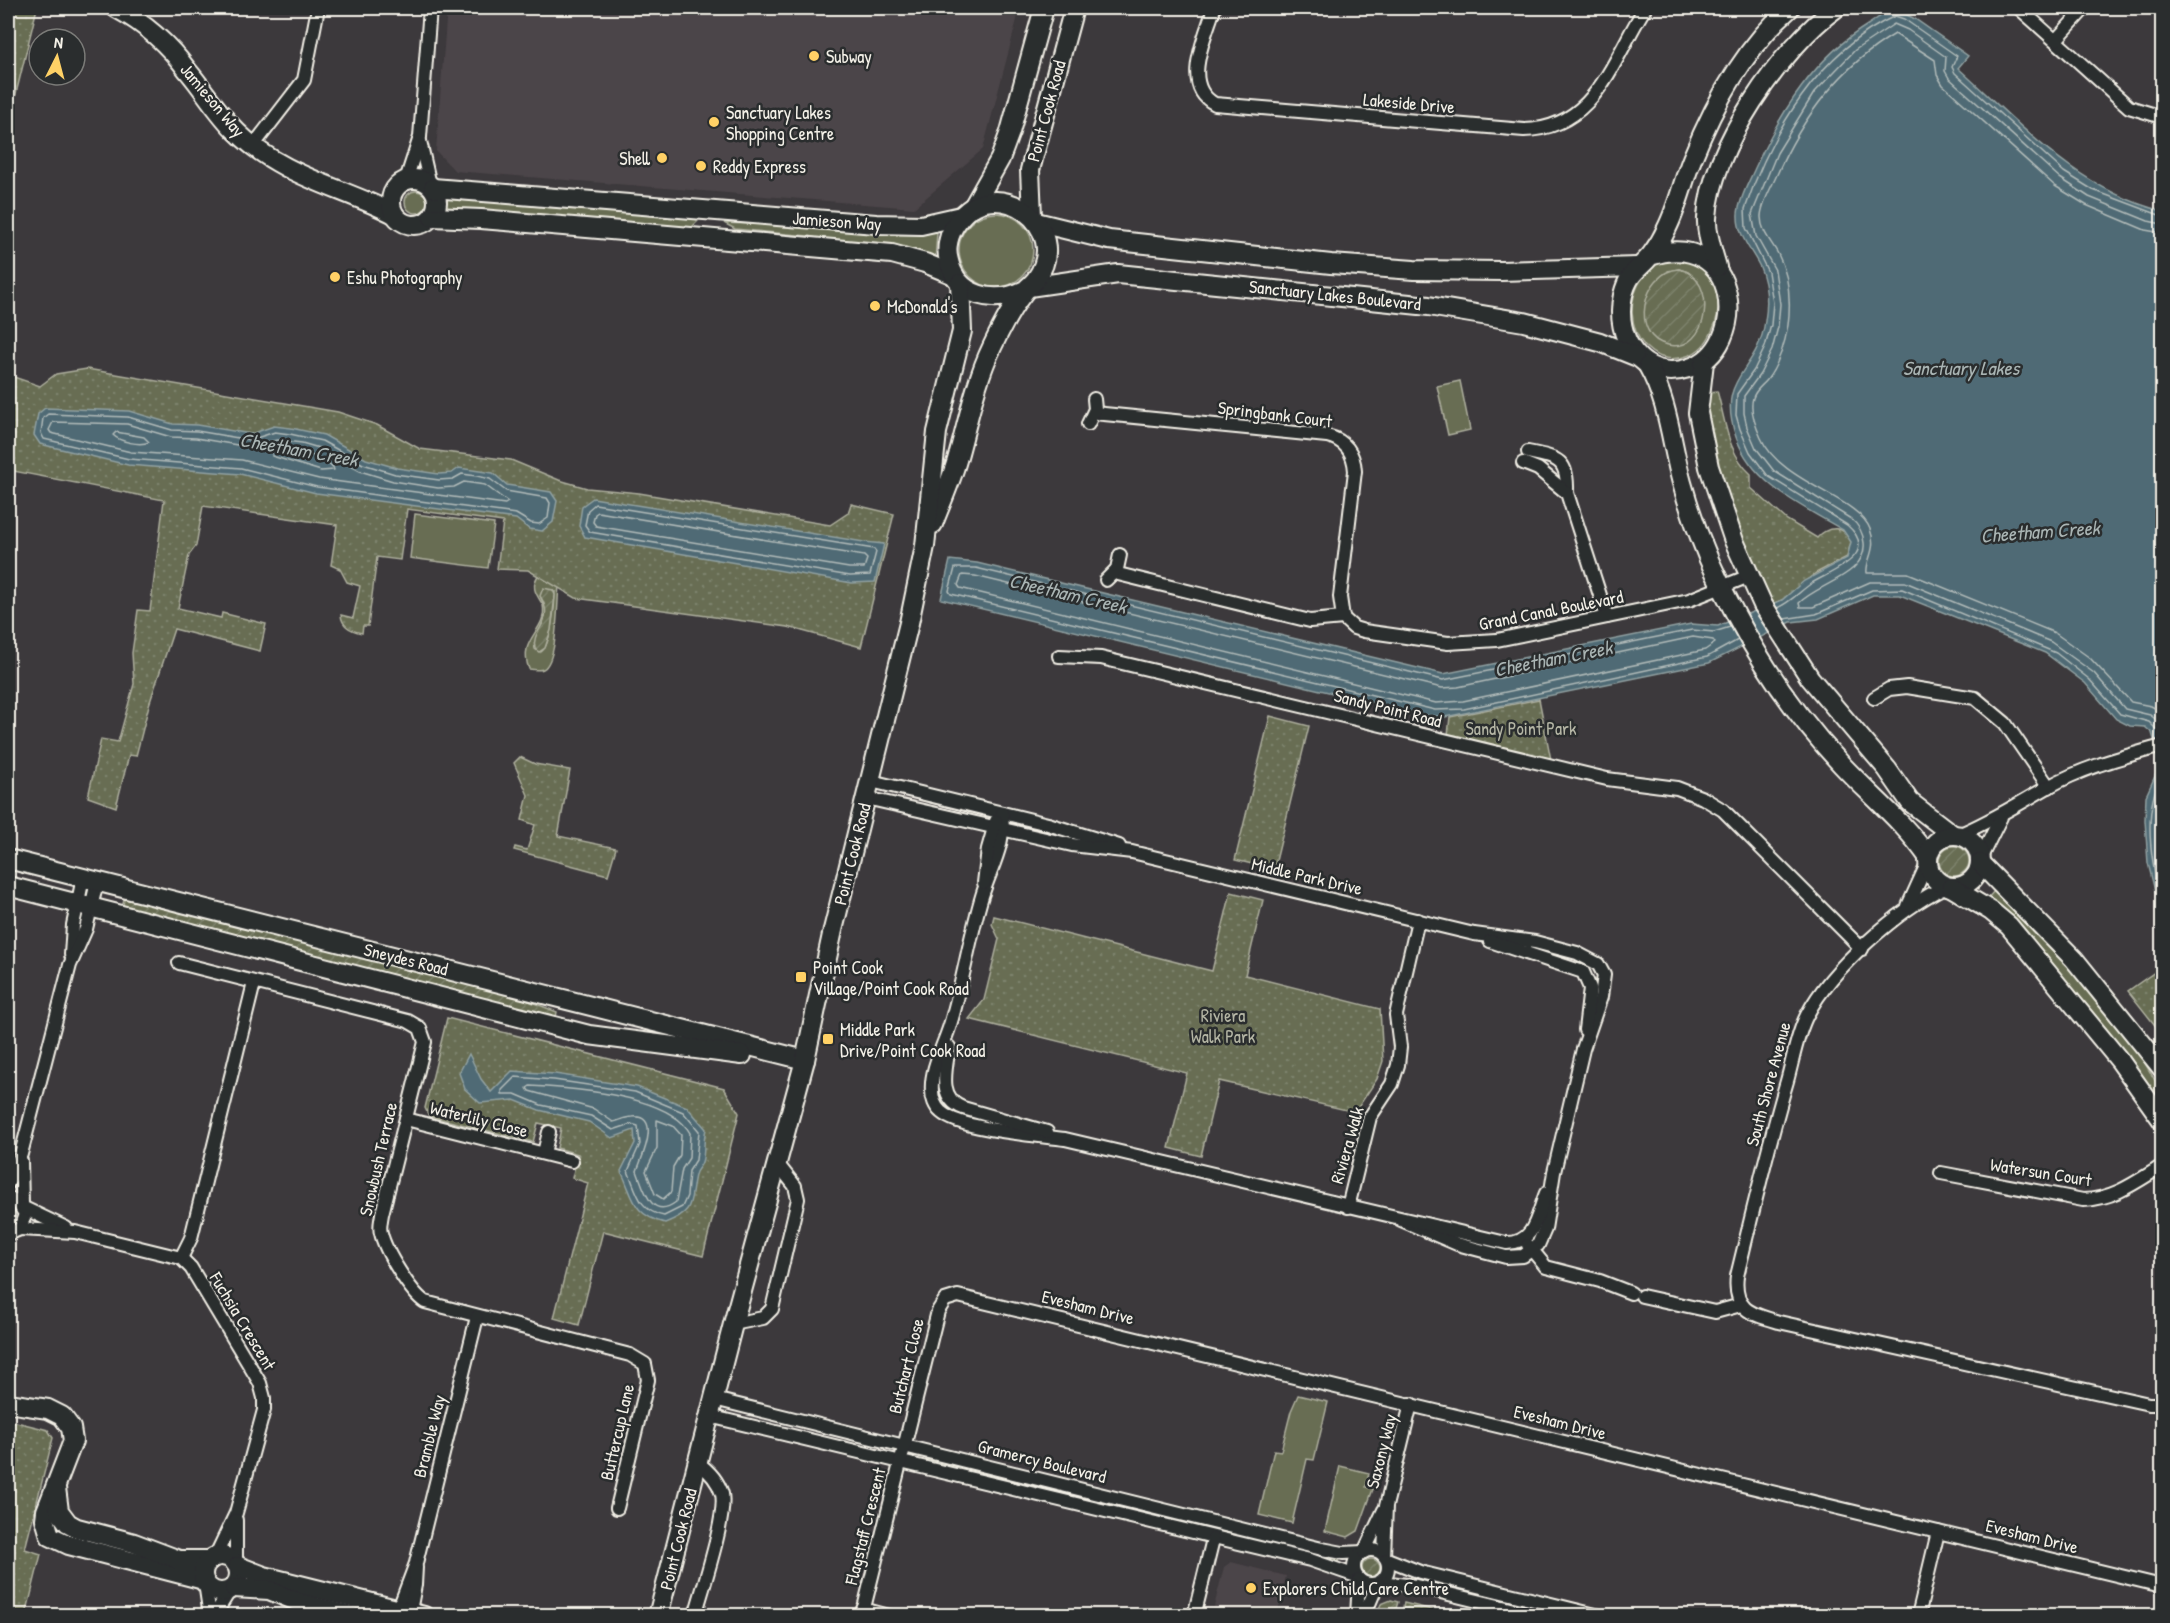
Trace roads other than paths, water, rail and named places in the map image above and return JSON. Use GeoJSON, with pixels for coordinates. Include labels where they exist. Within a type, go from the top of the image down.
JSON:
{"type":"FeatureCollection","features":[{"type":"Feature","properties":{"kind":"street","name":"Jamieson Way"},"geometry":{"type":"LineString","coordinates":[[116,8],[144,26],[174,53],[220,114],[253,146],[294,173],[350,194],[394,214],[405,223],[412,225],[426,222],[432,217],[481,219],[892,254],[925,263],[957,279]]}},
{"type":"Feature","properties":{"kind":"street"},"geometry":{"type":"LineString","coordinates":[[253,146],[304,80],[318,8]]}},
{"type":"Feature","properties":{"kind":"street"},"geometry":{"type":"LineString","coordinates":[[430,8],[420,137],[438,203],[432,217]]}},
{"type":"Feature","properties":{"kind":"street","name":"Point Cook Road"},"geometry":{"type":"LineString","coordinates":[[967,211],[1000,159],[1010,132],[1044,8]]}},
{"type":"Feature","properties":{"kind":"street","name":"Point Cook Road"},"geometry":{"type":"LineString","coordinates":[[1034,219],[1030,170],[1074,8]]}},
{"type":"Feature","properties":{"kind":"street","name":"Lakeside Drive"},"geometry":{"type":"LineString","coordinates":[[1214,8],[1196,78],[1203,96],[1215,104],[1524,130],[1553,126],[1578,113],[1588,104],[1645,8]]}},
{"type":"Feature","properties":{"kind":"street"},"geometry":{"type":"LineString","coordinates":[[1790,8],[1753,48],[1724,92],[1692,160],[1667,227],[1627,283],[1621,314],[1627,340],[1660,388],[1693,517],[1722,588],[1750,642],[1782,691],[1842,764],[1908,829],[1928,860],[1933,876],[1991,911],[2009,926],[2107,1044],[2163,1120]]}},
{"type":"Feature","properties":{"kind":"street"},"geometry":{"type":"LineString","coordinates":[[2019,8],[2129,107],[2163,117]]}},
{"type":"Feature","properties":{"kind":"street"},"geometry":{"type":"LineString","coordinates":[[2056,40],[2085,8]]}},
{"type":"Feature","properties":{"kind":"street"},"geometry":{"type":"LineString","coordinates":[[1825,10],[1772,72],[1746,113],[1719,170],[1707,215],[1717,267],[1727,293],[1727,319],[1716,346],[1704,362],[1698,404],[1702,437],[1719,499],[1749,576],[1763,605],[1821,693],[1887,769],[1910,802],[1955,835],[1973,843],[1980,861],[2074,959],[2163,1068]]}},
{"type":"Feature","properties":{"kind":"street"},"geometry":{"type":"LineString","coordinates":[[394,214],[391,202],[420,137]]}},
{"type":"Feature","properties":{"kind":"street","name":"Jamieson Way"},"geometry":{"type":"LineString","coordinates":[[350,194],[372,195],[419,179],[432,187],[909,226],[935,223],[967,211]]}},
{"type":"Feature","properties":{"kind":"street"},"geometry":{"type":"LineString","coordinates":[[998,201],[1022,208],[1034,219],[1042,232],[1046,256],[1037,278],[1027,289],[1012,297],[984,297],[971,292],[957,279],[948,260],[948,244],[952,229],[967,211],[998,201]]}},
{"type":"Feature","properties":{"kind":"street"},"geometry":{"type":"LineString","coordinates":[[711,211],[714,239]]}},
{"type":"Feature","properties":{"kind":"street","name":"Sanctuary Lakes Boulevard"},"geometry":{"type":"LineString","coordinates":[[1034,219],[1108,240],[1343,265],[1501,271],[1643,262]]}},
{"type":"Feature","properties":{"kind":"street"},"geometry":{"type":"LineString","coordinates":[[1643,262],[1664,252],[1680,252],[1704,258],[1717,267]]}},
{"type":"Feature","properties":{"kind":"street","name":"Sanctuary Lakes Boulevard"},"geometry":{"type":"LineString","coordinates":[[1027,289],[1118,274],[1429,306],[1524,322],[1600,342],[1642,361]]}},
{"type":"Feature","properties":{"kind":"street","name":"Point Cook Road"},"geometry":{"type":"LineString","coordinates":[[658,1616],[711,1407],[804,1065],[823,975],[925,546],[937,432],[962,331],[957,279]]}},
{"type":"Feature","properties":{"kind":"street","name":"Point Cook Road"},"geometry":{"type":"LineString","coordinates":[[925,546],[956,462],[991,349],[1027,289]]}},
{"type":"Feature","properties":{"kind":"street"},"geometry":{"type":"LineString","coordinates":[[1642,361],[1680,371],[1704,362]]}},
{"type":"Feature","properties":{"kind":"street","name":"Springbank Court"},"geometry":{"type":"LineString","coordinates":[[1094,399],[1091,419],[1327,436],[1342,442],[1351,452],[1355,471],[1340,603],[1343,618]]}},
{"type":"Feature","properties":{"kind":"street"},"geometry":{"type":"LineString","coordinates":[[1567,493],[1523,457],[1552,457],[1560,462],[1567,472],[1567,493],[1607,617]]}},
{"type":"Feature","properties":{"kind":"street"},"geometry":{"type":"LineString","coordinates":[[1120,555],[1110,577],[1310,621],[1343,618]]}},
{"type":"Feature","properties":{"kind":"street","name":"Grand Canal Boulevard"},"geometry":{"type":"LineString","coordinates":[[1343,618],[1359,630],[1471,643],[1689,600],[1749,576]]}},
{"type":"Feature","properties":{"kind":"street","name":"Sandy Point Road"},"geometry":{"type":"LineString","coordinates":[[1059,656],[1101,658],[1607,779],[1677,789],[1695,795],[1723,810],[1737,822],[1862,949]]}},
{"type":"Feature","properties":{"kind":"street"},"geometry":{"type":"LineString","coordinates":[[1874,698],[1889,689],[1907,687],[1975,698],[2005,723],[2049,787]]}},
{"type":"Feature","properties":{"kind":"street"},"geometry":{"type":"LineString","coordinates":[[1928,860],[1936,842],[2001,817],[2049,787],[2094,766],[2160,747]]}},
{"type":"Feature","properties":{"kind":"street","name":"Middle Park Drive"},"geometry":{"type":"LineString","coordinates":[[869,789],[1002,813],[1079,832],[1132,852]]}},
{"type":"Feature","properties":{"kind":"street","name":"Middle Park Drive"},"geometry":{"type":"LineString","coordinates":[[869,789],[998,827],[1072,845],[1132,852],[1474,934],[1583,972],[1590,988],[1583,1049],[1554,1172],[1545,1230],[1538,1245],[1532,1251]]}},
{"type":"Feature","properties":{"kind":"street"},"geometry":{"type":"LineString","coordinates":[[1002,813],[998,827],[999,851],[983,895],[951,1023],[944,1083],[952,1102],[963,1108],[1016,1121],[1065,1139],[1348,1208],[1506,1243],[1525,1239],[1546,1267],[1600,1281],[1636,1295],[1715,1312],[1741,1305],[1755,1316],[1779,1322],[2149,1404],[2163,1404]]}},
{"type":"Feature","properties":{"kind":"street"},"geometry":{"type":"LineString","coordinates":[[1949,886],[1960,886],[1974,878],[2001,817]]}},
{"type":"Feature","properties":{"kind":"street","name":"Sneydes Road"},"geometry":{"type":"LineString","coordinates":[[8,859],[804,1065]]}},
{"type":"Feature","properties":{"kind":"street","name":"South Shore Avenue"},"geometry":{"type":"LineString","coordinates":[[1907,908],[1928,860]]}},
{"type":"Feature","properties":{"kind":"street"},"geometry":{"type":"LineString","coordinates":[[8,1183],[21,1154],[70,965],[86,928],[84,906],[90,880]]}},
{"type":"Feature","properties":{"kind":"street","name":"Sneydes Road"},"geometry":{"type":"LineString","coordinates":[[8,886],[589,1035],[713,1050],[804,1065]]}},
{"type":"Feature","properties":{"kind":"street","name":"South Shore Avenue"},"geometry":{"type":"LineString","coordinates":[[1741,1305],[1736,1294],[1737,1276],[1778,1112],[1805,1017],[1822,990],[1907,908],[1949,886]]}},
{"type":"Feature","properties":{"kind":"street","name":"Riviera Walk"},"geometry":{"type":"LineString","coordinates":[[1348,1208],[1373,1111],[1392,1084],[1398,1065],[1400,1047],[1396,1015],[1418,920]]}},
{"type":"Feature","properties":{"kind":"street","name":"Snowbush Terrace"},"geometry":{"type":"LineString","coordinates":[[179,963],[408,1021],[420,1028],[425,1042],[380,1226],[383,1240],[419,1299],[432,1305],[477,1317],[630,1355],[645,1364]]}},
{"type":"Feature","properties":{"kind":"street"},"geometry":{"type":"LineString","coordinates":[[8,1198],[75,1232],[181,1258],[190,1238],[254,983]]}},
{"type":"Feature","properties":{"kind":"street","name":"Waterlily Close"},"geometry":{"type":"LineString","coordinates":[[406,1119],[572,1161]]}},
{"type":"Feature","properties":{"kind":"street","name":"Waterlily Close"},"geometry":{"type":"LineString","coordinates":[[544,1153],[549,1132]]}},
{"type":"Feature","properties":{"kind":"street"},"geometry":{"type":"LineString","coordinates":[[12,1235],[25,1220],[21,1154]]}},
{"type":"Feature","properties":{"kind":"street"},"geometry":{"type":"LineString","coordinates":[[733,1324],[763,1318],[772,1309],[798,1200],[795,1186],[776,1162]]}},
{"type":"Feature","properties":{"kind":"street","name":"Watersun Court"},"geometry":{"type":"LineString","coordinates":[[1941,1173],[2083,1200],[2102,1199],[2119,1193],[2163,1166]]}},
{"type":"Feature","properties":{"kind":"street","name":"Middle Park Drive"},"geometry":{"type":"LineString","coordinates":[[1525,1239],[1533,1228],[1554,1172]]}},
{"type":"Feature","properties":{"kind":"street"},"geometry":{"type":"LineString","coordinates":[[1401,1220],[1457,1244],[1506,1257],[1523,1256],[1532,1251]]}},
{"type":"Feature","properties":{"kind":"street"},"geometry":{"type":"LineString","coordinates":[[12,1235],[75,1232]]}},
{"type":"Feature","properties":{"kind":"street","name":"Fuchsia Crescent"},"geometry":{"type":"LineString","coordinates":[[181,1258],[191,1268],[260,1383],[264,1398],[264,1410],[236,1513],[213,1558]]}},
{"type":"Feature","properties":{"kind":"street","name":"Evesham Drive"},"geometry":{"type":"LineString","coordinates":[[949,1298],[969,1297],[2163,1586]]}},
{"type":"Feature","properties":{"kind":"street","name":"Butchart Close"},"geometry":{"type":"LineString","coordinates":[[904,1446],[938,1311],[949,1298]]}},
{"type":"Feature","properties":{"kind":"street","name":"Bramble Way"},"geometry":{"type":"LineString","coordinates":[[407,1613],[416,1563],[477,1317]]}},
{"type":"Feature","properties":{"kind":"street","name":"Buttercup Lane"},"geometry":{"type":"LineString","coordinates":[[617,1508],[648,1380],[645,1364]]}},
{"type":"Feature","properties":{"kind":"street"},"geometry":{"type":"LineString","coordinates":[[8,1403],[48,1409],[62,1416],[71,1428],[73,1442],[48,1503],[45,1520],[47,1530],[55,1540],[204,1582],[213,1591],[269,1590],[301,1603],[351,1616]]}},
{"type":"Feature","properties":{"kind":"street","name":"Saxony Way"},"geometry":{"type":"LineString","coordinates":[[1385,1557],[1386,1506],[1411,1404]]}},
{"type":"Feature","properties":{"kind":"street","name":"Gramercy Boulevard"},"geometry":{"type":"LineString","coordinates":[[711,1407],[904,1446],[1322,1549],[1343,1553],[1363,1552]]}},
{"type":"Feature","properties":{"kind":"street","name":"Gramercy Boulevard"},"geometry":{"type":"LineString","coordinates":[[711,1407],[900,1463],[1213,1539],[1310,1560],[1358,1578]]}},
{"type":"Feature","properties":{"kind":"street","name":"Flagstaff Crescent"},"geometry":{"type":"LineString","coordinates":[[862,1612],[904,1446]]}},
{"type":"Feature","properties":{"kind":"street","name":"Point Cook Road"},"geometry":{"type":"LineString","coordinates":[[695,1616],[722,1509],[719,1487],[709,1471],[697,1462]]}},
{"type":"Feature","properties":{"kind":"street"},"geometry":{"type":"LineString","coordinates":[[56,1486],[59,1511],[69,1523],[179,1560],[227,1557],[264,1576],[407,1613]]}},
{"type":"Feature","properties":{"kind":"street","name":"Saxony Way"},"geometry":{"type":"LineString","coordinates":[[1363,1552],[1386,1506]]}},
{"type":"Feature","properties":{"kind":"street","name":"Fuchsia Crescent"},"geometry":{"type":"LineString","coordinates":[[236,1513],[237,1564]]}},
{"type":"Feature","properties":{"kind":"street"},"geometry":{"type":"LineString","coordinates":[[55,1540],[69,1523]]}},
{"type":"Feature","properties":{"kind":"street"},"geometry":{"type":"LineString","coordinates":[[1918,1616],[1938,1532]]}},
{"type":"Feature","properties":{"kind":"street"},"geometry":{"type":"LineString","coordinates":[[1194,1616],[1213,1539]]}},
{"type":"Feature","properties":{"kind":"street"},"geometry":{"type":"LineString","coordinates":[[1357,1616],[1358,1578],[1354,1565],[1363,1552],[1373,1550],[1429,1574],[1600,1616]]}},
{"type":"Feature","properties":{"kind":"street"},"geometry":{"type":"LineString","coordinates":[[1364,1616],[1379,1583],[1388,1571],[1385,1557]]}},
{"type":"Feature","properties":{"kind":"street"},"geometry":{"type":"LineString","coordinates":[[212,1616],[204,1582],[204,1569],[213,1558]]}},
{"type":"Feature","properties":{"kind":"street"},"geometry":{"type":"LineString","coordinates":[[212,1616],[239,1578],[237,1564]]}},
{"type":"Feature","properties":{"kind":"street"},"geometry":{"type":"LineString","coordinates":[[1358,1578],[1370,1585],[1379,1583],[1416,1586],[1539,1616]]}},
{"type":"Feature","properties":{"kind":"street"},"geometry":{"type":"LineString","coordinates":[[862,1612],[889,1616]]}},
{"type":"Feature","properties":{"kind":"water","name":"Sanctuary Lakes"},"geometry":{"type":"Polygon","coordinates":[[[1897,10],[1915,19],[1968,56],[1958,68],[2052,153],[2103,188],[2162,211],[2162,919],[2148,863],[2145,820],[2146,796],[2161,763],[2152,733],[2145,727],[2130,726],[2116,719],[2085,683],[2045,653],[1900,595],[1873,595],[1818,619],[1791,622],[1709,663],[1445,717],[1424,715],[941,599],[950,560],[977,563],[1443,674],[1691,624],[1718,626],[1782,600],[1804,581],[1847,558],[1851,542],[1843,530],[1795,502],[1766,481],[1744,454],[1736,437],[1731,416],[1731,400],[1734,387],[1761,339],[1767,301],[1760,267],[1740,229],[1739,208],[1776,126],[1816,69],[1850,37],[1883,15],[1897,10]]]}},
{"type":"Feature","properties":{"kind":"water","name":"Cheetham Creek"},"geometry":{"type":"Polygon","coordinates":[[[45,408],[129,411],[173,424],[197,425],[251,434],[274,426],[324,435],[366,459],[397,468],[439,474],[452,473],[459,468],[493,473],[507,485],[551,492],[557,501],[553,522],[542,531],[529,529],[516,519],[316,493],[240,474],[128,465],[40,444],[34,435],[38,414],[45,408]]]}},
{"type":"Feature","properties":{"kind":"water"},"geometry":{"type":"Polygon","coordinates":[[[593,498],[884,544],[875,582],[852,583],[585,537],[579,526],[582,506],[593,498]]]}},
{"type":"Feature","properties":{"kind":"water"},"geometry":{"type":"Polygon","coordinates":[[[469,1054],[481,1079],[491,1092],[512,1071],[555,1074],[637,1087],[687,1107],[706,1129],[703,1159],[696,1173],[687,1210],[665,1223],[646,1215],[636,1204],[621,1171],[635,1143],[634,1130],[612,1138],[589,1122],[539,1110],[514,1100],[480,1103],[465,1089],[459,1073],[469,1054]]]}},
{"type":"Feature","properties":{"kind":"place","name":"Subway"},"geometry":{"type":"Point","coordinates":[814,56]}},
{"type":"Feature","properties":{"kind":"place","name":"Sanctuary Lakes Shopping Centre"},"geometry":{"type":"Point","coordinates":[714,122]}},
{"type":"Feature","properties":{"kind":"place","name":"Shell"},"geometry":{"type":"Point","coordinates":[662,158]}},
{"type":"Feature","properties":{"kind":"place","name":"Reddy Express"},"geometry":{"type":"Point","coordinates":[701,166]}},
{"type":"Feature","properties":{"kind":"place","name":"Eshu Photography"},"geometry":{"type":"Point","coordinates":[335,277]}},
{"type":"Feature","properties":{"kind":"place","name":"McDonald's"},"geometry":{"type":"Point","coordinates":[875,306]}},
{"type":"Feature","properties":{"kind":"place","name":"Point Cook Village/Point Cook Road"},"geometry":{"type":"Point","coordinates":[801,977]}},
{"type":"Feature","properties":{"kind":"place","name":"Middle Park Drive/Point Cook Road"},"geometry":{"type":"Point","coordinates":[828,1039]}},
{"type":"Feature","properties":{"kind":"place","name":"Explorers Child Care Centre"},"geometry":{"type":"Point","coordinates":[1251,1588]}},
{"type":"Feature","properties":{"kind":"park label","name":"Sandy Point Park"},"geometry":{"type":"Point","coordinates":[1521,728]}},
{"type":"Feature","properties":{"kind":"park label","name":"Riviera Walk Park"},"geometry":{"type":"Point","coordinates":[1223,1025]}}]}
